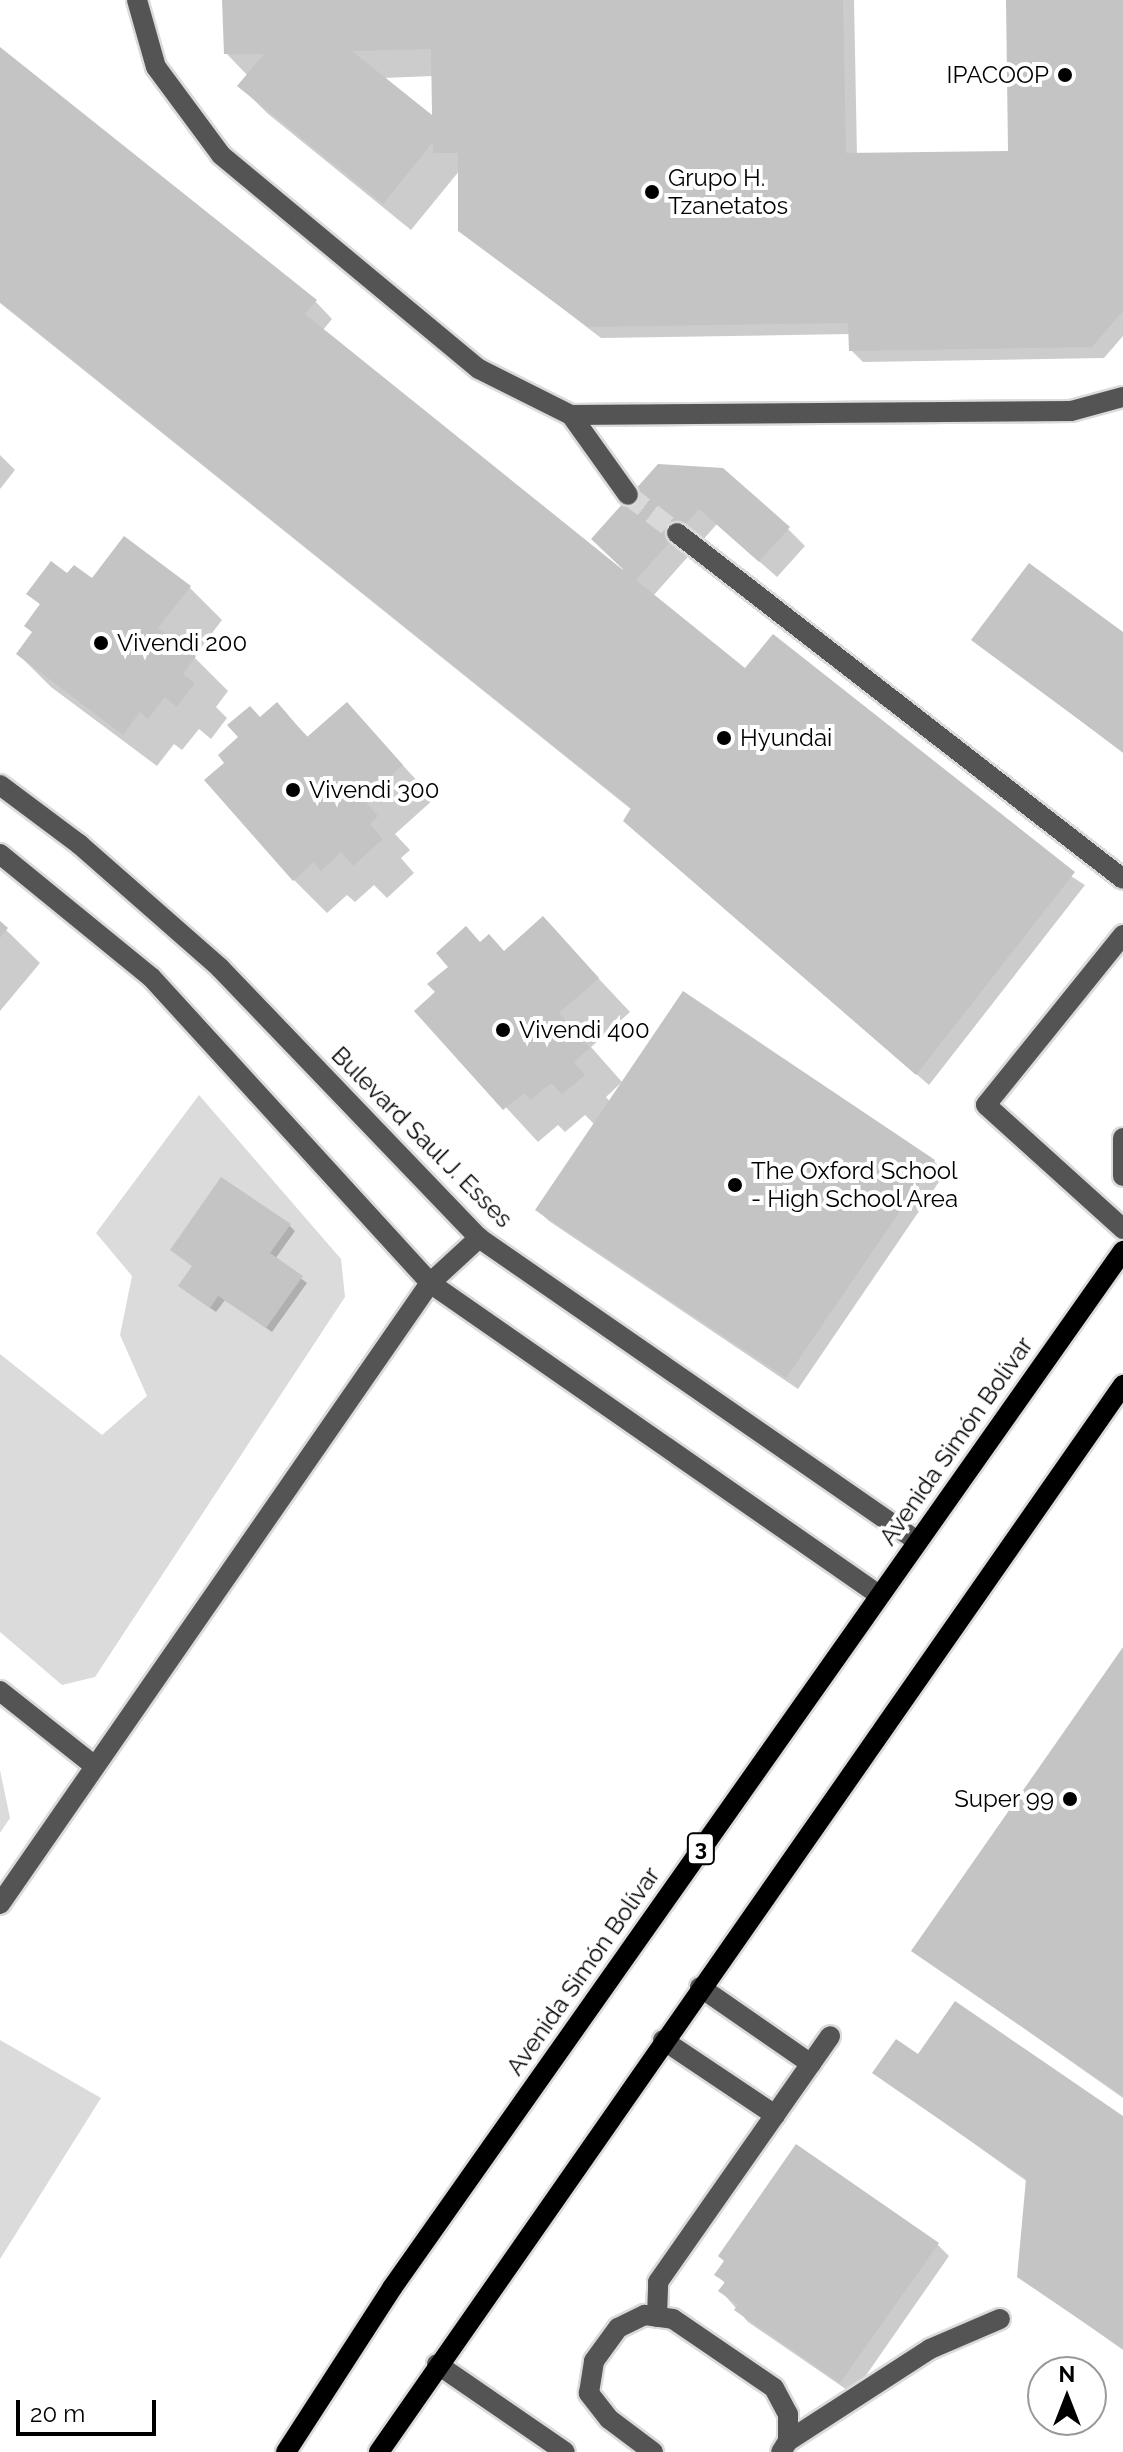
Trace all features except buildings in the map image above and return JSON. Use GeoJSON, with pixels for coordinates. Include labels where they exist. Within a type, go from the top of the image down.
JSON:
{"type":"FeatureCollection","features":[{"type":"Feature","properties":{"kind":"main road","name":"Avenida Simón Bolívar"},"geometry":{"type":"LineString","coordinates":[[286,2452],[392,2288],[1123,1251]]}},
{"type":"Feature","properties":{"kind":"main road"},"geometry":{"type":"LineString","coordinates":[[379,2452],[437,2364],[1123,1385]]}},
{"type":"Feature","properties":{"kind":"street"},"geometry":{"type":"LineString","coordinates":[[137,0],[156,67],[221,155],[479,369],[571,415],[1071,411],[1123,397]]}},
{"type":"Feature","properties":{"kind":"street"},"geometry":{"type":"LineString","coordinates":[[571,415],[628,495]]}},
{"type":"Feature","properties":{"kind":"street"},"geometry":{"type":"LineString","coordinates":[[677,533],[1123,879]]}},
{"type":"Feature","properties":{"kind":"street","name":"Bulevard Saul J. Esses"},"geometry":{"type":"LineString","coordinates":[[0,785],[79,844],[220,968],[479,1238],[917,1541]]}},
{"type":"Feature","properties":{"kind":"street"},"geometry":{"type":"LineString","coordinates":[[0,854],[151,977],[430,1283],[879,1595]]}},
{"type":"Feature","properties":{"kind":"street"},"geometry":{"type":"LineString","coordinates":[[1123,935],[986,1105],[1123,1229]]}},
{"type":"Feature","properties":{"kind":"street"},"geometry":{"type":"LineString","coordinates":[[1123,1138],[1123,1176]]}},
{"type":"Feature","properties":{"kind":"street"},"geometry":{"type":"LineString","coordinates":[[0,1904],[92,1764],[430,1283],[479,1238]]}},
{"type":"Feature","properties":{"kind":"street"},"geometry":{"type":"LineString","coordinates":[[0,1691],[92,1764]]}},
{"type":"Feature","properties":{"kind":"street"},"geometry":{"type":"LineString","coordinates":[[700,1987],[811,2064]]}},
{"type":"Feature","properties":{"kind":"street"},"geometry":{"type":"LineString","coordinates":[[657,2317],[658,2282],[830,2036]]}},
{"type":"Feature","properties":{"kind":"street"},"geometry":{"type":"LineString","coordinates":[[663,2040],[775,2115]]}},
{"type":"Feature","properties":{"kind":"street"},"geometry":{"type":"LineString","coordinates":[[653,2452],[609,2419],[589,2393],[594,2361],[618,2328],[645,2315],[673,2319],[774,2388],[788,2414],[785,2446]]}},
{"type":"Feature","properties":{"kind":"street"},"geometry":{"type":"LineString","coordinates":[[785,2446],[930,2349],[1000,2319]]}},
{"type":"Feature","properties":{"kind":"street"},"geometry":{"type":"LineString","coordinates":[[437,2364],[565,2452]]}},
{"type":"Feature","properties":{"kind":"shaded area"},"geometry":{"type":"Polygon","coordinates":[[[199,1095],[341,1259],[345,1297],[95,1677],[62,1685],[0,1632],[0,1354],[102,1435],[147,1396],[120,1335],[132,1276],[96,1233],[199,1095]]]}},
{"type":"Feature","properties":{"kind":"shaded area"},"geometry":{"type":"Polygon","coordinates":[[[0,1770],[10,1818],[0,1833],[0,1770]]]}},
{"type":"Feature","properties":{"kind":"shaded area"},"geometry":{"type":"Polygon","coordinates":[[[0,2040],[101,2098],[0,2259],[0,2040]]]}},
{"type":"Feature","properties":{"kind":"tunnel"},"geometry":{"type":"LineString","coordinates":[[628,495],[677,533]]}},
{"type":"Feature","properties":{"kind":"place","name":"IPACOOP"},"geometry":{"type":"Point","coordinates":[1065,75]}},
{"type":"Feature","properties":{"kind":"place","name":"Grupo H. Tzanetatos"},"geometry":{"type":"Point","coordinates":[652,192]}},
{"type":"Feature","properties":{"kind":"place","name":"Vivendi 200"},"geometry":{"type":"Point","coordinates":[101,643]}},
{"type":"Feature","properties":{"kind":"place","name":"Hyundai"},"geometry":{"type":"Point","coordinates":[724,738]}},
{"type":"Feature","properties":{"kind":"place","name":"Vivendi 300"},"geometry":{"type":"Point","coordinates":[293,790]}},
{"type":"Feature","properties":{"kind":"place","name":"Vivendi 400"},"geometry":{"type":"Point","coordinates":[503,1030]}},
{"type":"Feature","properties":{"kind":"place","name":"The Oxford School - High School Area"},"geometry":{"type":"Point","coordinates":[735,1185]}},
{"type":"Feature","properties":{"kind":"place","name":"Super 99"},"geometry":{"type":"Point","coordinates":[1070,1799]}}]}
